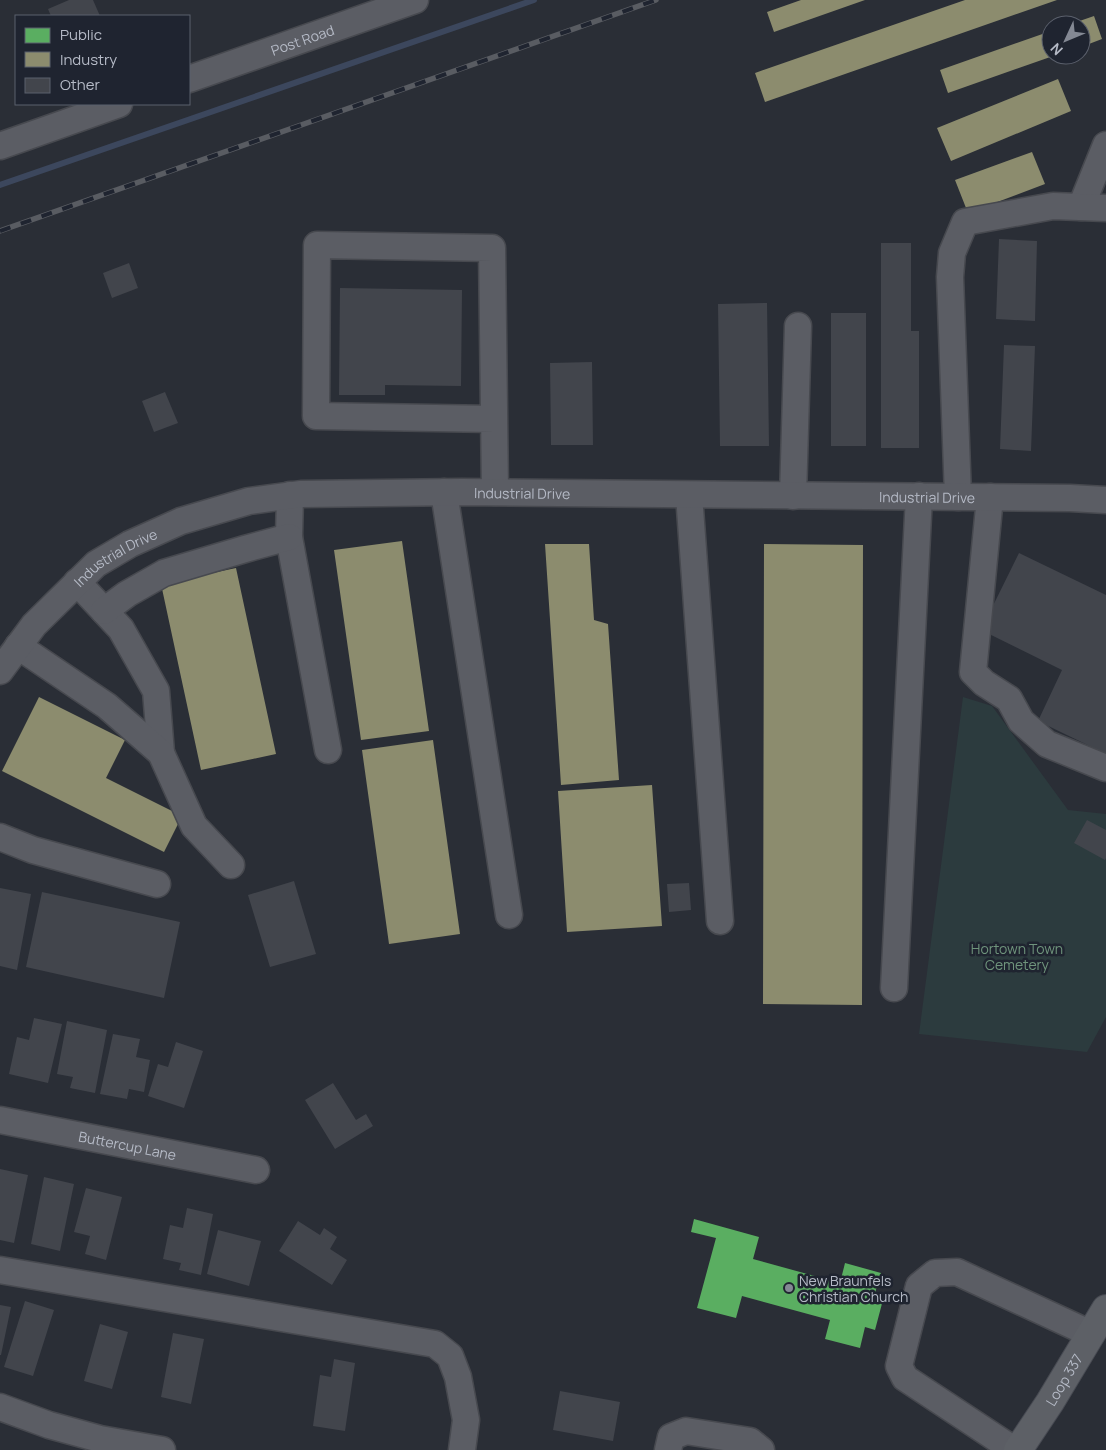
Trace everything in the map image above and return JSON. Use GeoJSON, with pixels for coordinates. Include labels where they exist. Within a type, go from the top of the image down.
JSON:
{"type":"FeatureCollection","features":[{"type":"Feature","properties":{"kind":"main road","name":"Loop 337"},"geometry":{"type":"LineString","coordinates":[[1018,1450],[1050,1402],[1106,1309]]}},
{"type":"Feature","properties":{"kind":"street","name":"Post Road"},"geometry":{"type":"LineString","coordinates":[[190,79],[415,0]]}},
{"type":"Feature","properties":{"kind":"street"},"geometry":{"type":"LineString","coordinates":[[0,146],[116,105]]}},
{"type":"Feature","properties":{"kind":"street"},"geometry":{"type":"LineString","coordinates":[[958,497],[950,277],[952,253],[965,222],[1053,206],[1094,207],[1106,145]]}},
{"type":"Feature","properties":{"kind":"street"},"geometry":{"type":"LineString","coordinates":[[494,419],[316,416],[317,245],[492,248],[495,492]]}},
{"type":"Feature","properties":{"kind":"street"},"geometry":{"type":"LineString","coordinates":[[793,496],[798,326]]}},
{"type":"Feature","properties":{"kind":"street"},"geometry":{"type":"LineString","coordinates":[[444,492],[509,915]]}},
{"type":"Feature","properties":{"kind":"street","name":"Industrial Drive"},"geometry":{"type":"LineString","coordinates":[[0,671],[34,625],[96,564],[130,544],[181,521],[250,501],[301,494],[444,492],[919,496],[1106,500]]}},
{"type":"Feature","properties":{"kind":"street"},"geometry":{"type":"LineString","coordinates":[[290,495],[289,537],[328,750]]}},
{"type":"Feature","properties":{"kind":"street"},"geometry":{"type":"LineString","coordinates":[[689,495],[720,921]]}},
{"type":"Feature","properties":{"kind":"street"},"geometry":{"type":"LineString","coordinates":[[894,988],[919,496]]}},
{"type":"Feature","properties":{"kind":"street"},"geometry":{"type":"LineString","coordinates":[[990,497],[973,672],[984,683],[1008,699],[1021,722],[1047,744],[1106,768]]}},
{"type":"Feature","properties":{"kind":"street"},"geometry":{"type":"LineString","coordinates":[[104,611],[127,594],[164,573],[289,537]]}},
{"type":"Feature","properties":{"kind":"street"},"geometry":{"type":"LineString","coordinates":[[77,582],[120,629],[156,690],[161,753],[194,826],[232,865]]}},
{"type":"Feature","properties":{"kind":"street"},"geometry":{"type":"LineString","coordinates":[[18,646],[107,706],[161,753]]}},
{"type":"Feature","properties":{"kind":"street"},"geometry":{"type":"LineString","coordinates":[[0,837],[33,850],[157,884]]}},
{"type":"Feature","properties":{"kind":"street","name":"Buttercup Lane"},"geometry":{"type":"LineString","coordinates":[[0,1120],[256,1170]]}},
{"type":"Feature","properties":{"kind":"street"},"geometry":{"type":"LineString","coordinates":[[0,1270],[435,1344],[450,1356],[458,1377],[466,1420],[462,1450]]}},
{"type":"Feature","properties":{"kind":"street"},"geometry":{"type":"LineString","coordinates":[[1014,1450],[905,1378],[899,1366],[919,1286],[935,1273],[957,1272],[1091,1334]]}},
{"type":"Feature","properties":{"kind":"street"},"geometry":{"type":"LineString","coordinates":[[0,1407],[49,1425],[129,1447],[162,1450]]}},
{"type":"Feature","properties":{"kind":"street"},"geometry":{"type":"LineString","coordinates":[[668,1450],[671,1437],[686,1431],[750,1441],[761,1450]]}},
{"type":"Feature","properties":{"kind":"green space","name":"Hortown Town Cemetery"},"geometry":{"type":"Polygon","coordinates":[[[963,697],[992,706],[1068,810],[1106,814],[1106,1017],[1087,1052],[919,1034],[963,697]]]}},
{"type":"Feature","properties":{"kind":"building: Public","name":"New Braunfels Christian Church"},"geometry":{"type":"Polygon","coordinates":[[[694,1219],[759,1237],[753,1259],[840,1283],[845,1263],[881,1273],[875,1293],[884,1296],[875,1330],[865,1327],[860,1348],[825,1339],[830,1320],[742,1296],[736,1318],[697,1308],[716,1238],[691,1232],[694,1219]]]}},
{"type":"Feature","properties":{"kind":"building: Industry"},"geometry":{"type":"Polygon","coordinates":[[[801,0],[865,0],[774,32],[767,12],[801,0]]]}},
{"type":"Feature","properties":{"kind":"building: Industry"},"geometry":{"type":"Polygon","coordinates":[[[965,0],[1057,0],[765,102],[755,73],[965,0]]]}},
{"type":"Feature","properties":{"kind":"building: Industry"},"geometry":{"type":"Polygon","coordinates":[[[1094,16],[1102,39],[1091,43],[1091,17],[1094,16]]]}},
{"type":"Feature","properties":{"kind":"building: Industry"},"geometry":{"type":"Polygon","coordinates":[[[1041,35],[1041,60],[948,93],[940,70],[1041,35]]]}},
{"type":"Feature","properties":{"kind":"building: Industry"},"geometry":{"type":"Polygon","coordinates":[[[1058,79],[1071,111],[951,161],[937,128],[1058,79]]]}},
{"type":"Feature","properties":{"kind":"building: Industry"},"geometry":{"type":"Polygon","coordinates":[[[1032,152],[1045,184],[968,213],[955,180],[1032,152]]]}},
{"type":"Feature","properties":{"kind":"building: Industry"},"geometry":{"type":"Polygon","coordinates":[[[402,541],[429,731],[361,740],[334,550],[402,541]]]}},
{"type":"Feature","properties":{"kind":"building: Industry"},"geometry":{"type":"Polygon","coordinates":[[[545,544],[589,544],[594,620],[608,624],[619,780],[561,785],[545,544]]]}},
{"type":"Feature","properties":{"kind":"building: Industry"},"geometry":{"type":"Polygon","coordinates":[[[764,544],[863,545],[862,1005],[763,1004],[764,544]]]}},
{"type":"Feature","properties":{"kind":"building: Industry"},"geometry":{"type":"Polygon","coordinates":[[[236,568],[276,754],[201,770],[161,584],[236,568]]]}},
{"type":"Feature","properties":{"kind":"building: Industry"},"geometry":{"type":"Polygon","coordinates":[[[39,697],[125,740],[106,778],[182,816],[164,852],[2,771],[39,697]]]}},
{"type":"Feature","properties":{"kind":"building: Industry"},"geometry":{"type":"Polygon","coordinates":[[[433,740],[460,934],[389,944],[362,750],[433,740]]]}},
{"type":"Feature","properties":{"kind":"building: Industry"},"geometry":{"type":"Polygon","coordinates":[[[652,785],[662,926],[567,932],[558,791],[652,785]]]}},
{"type":"Feature","properties":{"kind":"building: Other"},"geometry":{"type":"Polygon","coordinates":[[[69,0],[93,0],[100,15],[51,15],[48,9],[69,0]]]}},
{"type":"Feature","properties":{"kind":"building: Other"},"geometry":{"type":"Polygon","coordinates":[[[999,239],[1037,241],[1035,321],[996,319],[999,239]]]}},
{"type":"Feature","properties":{"kind":"building: Other"},"geometry":{"type":"Polygon","coordinates":[[[881,243],[911,243],[911,331],[919,331],[919,448],[881,448],[881,243]]]}},
{"type":"Feature","properties":{"kind":"building: Other"},"geometry":{"type":"Polygon","coordinates":[[[129,263],[138,288],[112,298],[103,273],[129,263]]]}},
{"type":"Feature","properties":{"kind":"building: Other"},"geometry":{"type":"Polygon","coordinates":[[[340,288],[462,290],[461,386],[385,385],[385,395],[339,395],[340,288]]]}},
{"type":"Feature","properties":{"kind":"building: Other"},"geometry":{"type":"Polygon","coordinates":[[[767,303],[769,446],[720,446],[718,304],[767,303]]]}},
{"type":"Feature","properties":{"kind":"building: Other"},"geometry":{"type":"Polygon","coordinates":[[[831,313],[866,313],[866,446],[831,446],[831,313]]]}},
{"type":"Feature","properties":{"kind":"building: Other"},"geometry":{"type":"Polygon","coordinates":[[[1004,345],[1035,346],[1031,451],[1000,449],[1004,345]]]}},
{"type":"Feature","properties":{"kind":"building: Other"},"geometry":{"type":"Polygon","coordinates":[[[592,362],[593,445],[551,445],[550,363],[592,362]]]}},
{"type":"Feature","properties":{"kind":"building: Other"},"geometry":{"type":"Polygon","coordinates":[[[165,392],[178,423],[154,432],[142,401],[165,392]]]}},
{"type":"Feature","properties":{"kind":"building: Other"},"geometry":{"type":"Polygon","coordinates":[[[1019,553],[1106,595],[1106,758],[1102,752],[1038,721],[1062,670],[981,630],[1019,553]]]}},
{"type":"Feature","properties":{"kind":"building: Other"},"geometry":{"type":"Polygon","coordinates":[[[1087,820],[1106,830],[1105,860],[1074,843],[1087,820]]]}},
{"type":"Feature","properties":{"kind":"building: Other"},"geometry":{"type":"Polygon","coordinates":[[[294,881],[316,954],[270,967],[248,895],[294,881]]]}},
{"type":"Feature","properties":{"kind":"building: Other"},"geometry":{"type":"Polygon","coordinates":[[[689,883],[691,910],[669,912],[667,884],[689,883]]]}},
{"type":"Feature","properties":{"kind":"building: Other"},"geometry":{"type":"Polygon","coordinates":[[[0,888],[31,894],[17,970],[0,966],[0,888]]]}},
{"type":"Feature","properties":{"kind":"building: Other"},"geometry":{"type":"Polygon","coordinates":[[[42,892],[180,922],[164,998],[26,967],[42,892]]]}},
{"type":"Feature","properties":{"kind":"building: Other"},"geometry":{"type":"Polygon","coordinates":[[[34,1018],[62,1024],[48,1083],[9,1074],[17,1037],[29,1040],[34,1018]]]}},
{"type":"Feature","properties":{"kind":"building: Other"},"geometry":{"type":"Polygon","coordinates":[[[67,1021],[107,1030],[95,1093],[70,1088],[73,1077],[57,1074],[67,1021]]]}},
{"type":"Feature","properties":{"kind":"building: Other"},"geometry":{"type":"Polygon","coordinates":[[[113,1034],[140,1039],[136,1057],[150,1060],[144,1092],[129,1089],[127,1099],[100,1094],[113,1034]]]}},
{"type":"Feature","properties":{"kind":"building: Other"},"geometry":{"type":"Polygon","coordinates":[[[176,1042],[203,1051],[184,1108],[148,1096],[158,1064],[168,1067],[176,1042]]]}},
{"type":"Feature","properties":{"kind":"building: Other"},"geometry":{"type":"Polygon","coordinates":[[[333,1083],[356,1120],[366,1114],[373,1126],[335,1149],[305,1100],[333,1083]]]}},
{"type":"Feature","properties":{"kind":"building: Other"},"geometry":{"type":"Polygon","coordinates":[[[0,1169],[28,1175],[14,1243],[0,1240],[0,1169]]]}},
{"type":"Feature","properties":{"kind":"building: Other"},"geometry":{"type":"Polygon","coordinates":[[[44,1177],[74,1184],[60,1251],[31,1244],[44,1177]]]}},
{"type":"Feature","properties":{"kind":"building: Other"},"geometry":{"type":"Polygon","coordinates":[[[86,1188],[122,1197],[106,1260],[85,1254],[90,1236],[74,1232],[86,1188]]]}},
{"type":"Feature","properties":{"kind":"building: Other"},"geometry":{"type":"Polygon","coordinates":[[[187,1208],[213,1214],[201,1275],[179,1270],[181,1263],[163,1259],[170,1225],[183,1228],[187,1208]]]}},
{"type":"Feature","properties":{"kind":"building: Other"},"geometry":{"type":"Polygon","coordinates":[[[298,1221],[320,1235],[324,1228],[337,1237],[330,1249],[347,1260],[332,1285],[279,1251],[298,1221]]]}},
{"type":"Feature","properties":{"kind":"building: Other"},"geometry":{"type":"Polygon","coordinates":[[[218,1230],[261,1241],[249,1286],[207,1274],[218,1230]]]}},
{"type":"Feature","properties":{"kind":"building: Other"},"geometry":{"type":"Polygon","coordinates":[[[25,1301],[54,1310],[33,1376],[4,1367],[25,1301]]]}},
{"type":"Feature","properties":{"kind":"building: Other"},"geometry":{"type":"Polygon","coordinates":[[[0,1305],[11,1307],[1,1355],[0,1355],[0,1305]]]}},
{"type":"Feature","properties":{"kind":"building: Other"},"geometry":{"type":"Polygon","coordinates":[[[100,1324],[128,1332],[112,1389],[84,1381],[100,1324]]]}},
{"type":"Feature","properties":{"kind":"building: Other"},"geometry":{"type":"Polygon","coordinates":[[[173,1333],[204,1339],[191,1404],[161,1397],[173,1333]]]}},
{"type":"Feature","properties":{"kind":"building: Other"},"geometry":{"type":"Polygon","coordinates":[[[334,1359],[355,1363],[345,1431],[313,1426],[320,1375],[331,1377],[334,1359]]]}},
{"type":"Feature","properties":{"kind":"building: Other"},"geometry":{"type":"Polygon","coordinates":[[[560,1391],[620,1402],[613,1441],[553,1430],[560,1391]]]}},
{"type":"Feature","properties":{"kind":"waterway"},"geometry":{"type":"LineString","coordinates":[[0,185],[534,0]]}},
{"type":"Feature","properties":{"kind":"railway"},"geometry":{"type":"LineString","coordinates":[[0,231],[656,0]]}},
{"type":"Feature","properties":{"kind":"place","name":"New Braunfels Christian Church"},"geometry":{"type":"Point","coordinates":[789,1288]}}]}
